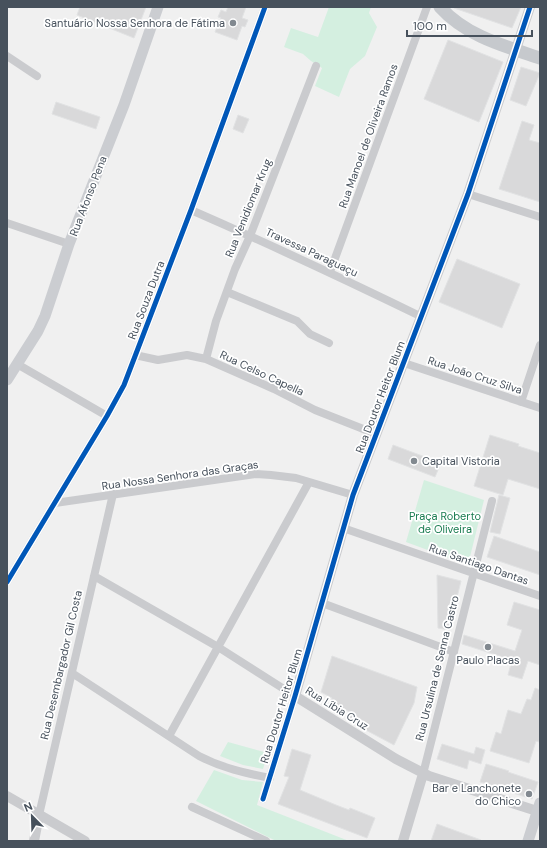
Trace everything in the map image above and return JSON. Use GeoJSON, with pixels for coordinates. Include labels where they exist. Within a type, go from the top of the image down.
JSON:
{"type":"FeatureCollection","features":[{"type":"Feature","properties":{"kind":"main road","name":"Rua Afonso Pena"},"geometry":{"type":"LineString","coordinates":[[7,380],[38,331],[45,316],[69,244],[124,105],[158,7]]}},
{"type":"Feature","properties":{"kind":"main road"},"geometry":{"type":"LineString","coordinates":[[440,7],[462,26],[480,36],[540,58]]}},
{"type":"Feature","properties":{"kind":"main road"},"geometry":{"type":"LineString","coordinates":[[528,841],[539,809]]}},
{"type":"Feature","properties":{"kind":"street","name":"Rua Souza Dutra"},"geometry":{"type":"LineString","coordinates":[[7,582],[107,416],[124,385],[191,210],[265,7]]}},
{"type":"Feature","properties":{"kind":"street","name":"Rua Manoel de Oliveira Ramos"},"geometry":{"type":"LineString","coordinates":[[330,272],[427,7]]}},
{"type":"Feature","properties":{"kind":"street","name":"Rua Doutor Heitor Blum"},"geometry":{"type":"LineString","coordinates":[[263,799],[295,696],[353,495],[468,194],[530,7]]}},
{"type":"Feature","properties":{"kind":"street"},"geometry":{"type":"LineString","coordinates":[[7,56],[37,76]]}},
{"type":"Feature","properties":{"kind":"street","name":"Rua Venidiomar Krug"},"geometry":{"type":"LineString","coordinates":[[206,359],[216,321],[316,66]]}},
{"type":"Feature","properties":{"kind":"street"},"geometry":{"type":"LineString","coordinates":[[468,194],[540,217]]}},
{"type":"Feature","properties":{"kind":"street","name":"Travessa Paraguaçu"},"geometry":{"type":"LineString","coordinates":[[191,210],[330,272],[422,317]]}},
{"type":"Feature","properties":{"kind":"street"},"geometry":{"type":"LineString","coordinates":[[7,223],[69,244]]}},
{"type":"Feature","properties":{"kind":"street"},"geometry":{"type":"LineString","coordinates":[[227,292],[297,321],[310,334],[329,343]]}},
{"type":"Feature","properties":{"kind":"street"},"geometry":{"type":"LineString","coordinates":[[521,402],[540,345]]}},
{"type":"Feature","properties":{"kind":"street","name":"Rua Celso Capella"},"geometry":{"type":"LineString","coordinates":[[135,355],[158,360],[187,355],[206,359],[267,386],[315,410],[376,434]]}},
{"type":"Feature","properties":{"kind":"street","name":"Rua João Cruz Silva"},"geometry":{"type":"LineString","coordinates":[[404,363],[540,408]]}},
{"type":"Feature","properties":{"kind":"street"},"geometry":{"type":"LineString","coordinates":[[17,364],[107,416]]}},
{"type":"Feature","properties":{"kind":"street","name":"Rua Nossa Senhora das Graças"},"geometry":{"type":"LineString","coordinates":[[55,503],[256,474],[290,477],[353,495]]}},
{"type":"Feature","properties":{"kind":"street"},"geometry":{"type":"LineString","coordinates":[[169,736],[309,482]]}},
{"type":"Feature","properties":{"kind":"street","name":"Rua Desembargador Gil Costa"},"geometry":{"type":"LineString","coordinates":[[34,841],[112,494]]}},
{"type":"Feature","properties":{"kind":"street","name":"Rua Ursulina de Senna Castro"},"geometry":{"type":"LineString","coordinates":[[403,841],[423,774],[492,501]]}},
{"type":"Feature","properties":{"kind":"street","name":"Rua Santiago Dantas"},"geometry":{"type":"LineString","coordinates":[[343,528],[540,596]]}},
{"type":"Feature","properties":{"kind":"street","name":"Rua Líbia Cruz"},"geometry":{"type":"LineString","coordinates":[[94,576],[218,647],[396,759],[423,774],[539,809]]}},
{"type":"Feature","properties":{"kind":"street"},"geometry":{"type":"LineString","coordinates":[[322,603],[454,652]]}},
{"type":"Feature","properties":{"kind":"street"},"geometry":{"type":"LineString","coordinates":[[72,673],[199,756],[232,770],[270,778]]}},
{"type":"Feature","properties":{"kind":"street"},"geometry":{"type":"LineString","coordinates":[[7,796],[85,841]]}},
{"type":"Feature","properties":{"kind":"street"},"geometry":{"type":"LineString","coordinates":[[192,807],[266,841]]}},
{"type":"Feature","properties":{"kind":"green space"},"geometry":{"type":"Polygon","coordinates":[[[329,7],[371,7],[369,13],[377,27],[365,56],[350,69],[339,97],[315,86],[322,68],[303,54],[284,47],[291,28],[318,37],[329,7]]]}},
{"type":"Feature","properties":{"kind":"green space","name":"Praça Roberto de Oliveira"},"geometry":{"type":"Polygon","coordinates":[[[424,480],[484,500],[468,565],[406,542],[424,480]]]}},
{"type":"Feature","properties":{"kind":"green space"},"geometry":{"type":"Polygon","coordinates":[[[228,742],[268,753],[263,769],[243,765],[220,756],[228,742]]]}},
{"type":"Feature","properties":{"kind":"green space"},"geometry":{"type":"Polygon","coordinates":[[[214,770],[242,780],[263,782],[257,805],[349,841],[276,841],[196,801],[214,770]]]}},
{"type":"Feature","properties":{"kind":"building"},"geometry":{"type":"Polygon","coordinates":[[[80,7],[146,7],[134,38],[77,15],[80,7]]]}},
{"type":"Feature","properties":{"kind":"building","name":"Santuário Nossa Senhora de Fátima"},"geometry":{"type":"Polygon","coordinates":[[[228,7],[246,7],[242,18],[248,20],[245,27],[242,26],[237,40],[215,32],[221,18],[218,17],[221,10],[226,12],[228,7]]]}},
{"type":"Feature","properties":{"kind":"building"},"geometry":{"type":"Polygon","coordinates":[[[454,7],[521,7],[512,28],[454,7]]]}},
{"type":"Feature","properties":{"kind":"building"},"geometry":{"type":"Polygon","coordinates":[[[448,40],[503,62],[479,122],[424,99],[448,40]]]}},
{"type":"Feature","properties":{"kind":"building"},"geometry":{"type":"Polygon","coordinates":[[[521,67],[540,73],[526,106],[510,100],[521,67]]]}},
{"type":"Feature","properties":{"kind":"building"},"geometry":{"type":"Polygon","coordinates":[[[56,102],[100,117],[96,129],[52,114],[56,102]]]}},
{"type":"Feature","properties":{"kind":"building"},"geometry":{"type":"Polygon","coordinates":[[[238,115],[249,119],[243,133],[233,129],[238,115]]]}},
{"type":"Feature","properties":{"kind":"building"},"geometry":{"type":"Polygon","coordinates":[[[522,121],[534,125],[529,140],[540,143],[540,202],[499,189],[522,121]]]}},
{"type":"Feature","properties":{"kind":"building"},"geometry":{"type":"Polygon","coordinates":[[[457,259],[520,284],[502,328],[439,302],[457,259]]]}},
{"type":"Feature","properties":{"kind":"building"},"geometry":{"type":"Polygon","coordinates":[[[490,435],[519,444],[518,446],[540,453],[540,489],[508,479],[503,495],[474,486],[490,435]]]}},
{"type":"Feature","properties":{"kind":"building","name":"Capital Vistoria"},"geometry":{"type":"Polygon","coordinates":[[[393,445],[441,463],[435,477],[388,459],[393,445]]]}},
{"type":"Feature","properties":{"kind":"building"},"geometry":{"type":"Polygon","coordinates":[[[499,495],[510,498],[500,534],[490,532],[499,495]]]}},
{"type":"Feature","properties":{"kind":"building"},"geometry":{"type":"Polygon","coordinates":[[[494,536],[540,552],[540,575],[487,557],[494,536]]]}},
{"type":"Feature","properties":{"kind":"building"},"geometry":{"type":"Polygon","coordinates":[[[437,575],[461,581],[449,630],[438,628],[437,575]]]}},
{"type":"Feature","properties":{"kind":"building"},"geometry":{"type":"Polygon","coordinates":[[[514,602],[540,610],[540,665],[528,661],[522,679],[508,675],[512,660],[462,644],[464,635],[515,651],[522,630],[507,625],[514,602]]]}},
{"type":"Feature","properties":{"kind":"building"},"geometry":{"type":"Polygon","coordinates":[[[332,656],[417,687],[414,703],[394,745],[347,720],[350,712],[331,702],[332,698],[321,692],[332,656]]]}},
{"type":"Feature","properties":{"kind":"building"},"geometry":{"type":"Polygon","coordinates":[[[535,688],[540,690],[540,738],[539,742],[536,741],[529,763],[490,751],[496,732],[501,734],[508,710],[521,714],[527,699],[531,700],[535,688]]]}},
{"type":"Feature","properties":{"kind":"building"},"geometry":{"type":"Polygon","coordinates":[[[442,744],[474,754],[476,747],[485,750],[481,764],[469,760],[467,769],[437,759],[442,744]]]}},
{"type":"Feature","properties":{"kind":"building"},"geometry":{"type":"Polygon","coordinates":[[[292,749],[311,755],[300,790],[349,810],[350,808],[375,818],[367,838],[278,804],[289,777],[284,776],[292,749]]]}},
{"type":"Feature","properties":{"kind":"building"},"geometry":{"type":"Polygon","coordinates":[[[486,764],[538,782],[532,799],[480,782],[486,764]]]}},
{"type":"Feature","properties":{"kind":"building"},"geometry":{"type":"Polygon","coordinates":[[[437,824],[481,840],[481,841],[431,841],[437,824]]]}},
{"type":"Feature","properties":{"kind":"cycle path"},"geometry":{"type":"LineString","coordinates":[[7,582],[107,416],[124,385],[191,210],[265,7]]}},
{"type":"Feature","properties":{"kind":"cycle path"},"geometry":{"type":"LineString","coordinates":[[263,799],[295,696],[353,495],[468,194],[530,7]]}},
{"type":"Feature","properties":{"kind":"place","name":"Santuário Nossa Senhora de Fátima"},"geometry":{"type":"Point","coordinates":[233,23]}},
{"type":"Feature","properties":{"kind":"place","name":"Capital Vistoria"},"geometry":{"type":"Point","coordinates":[414,461]}},
{"type":"Feature","properties":{"kind":"place","name":"Paulo Placas"},"geometry":{"type":"Point","coordinates":[488,647]}},
{"type":"Feature","properties":{"kind":"place","name":"Bar e Lanchonete do Chico"},"geometry":{"type":"Point","coordinates":[529,794]}}]}
